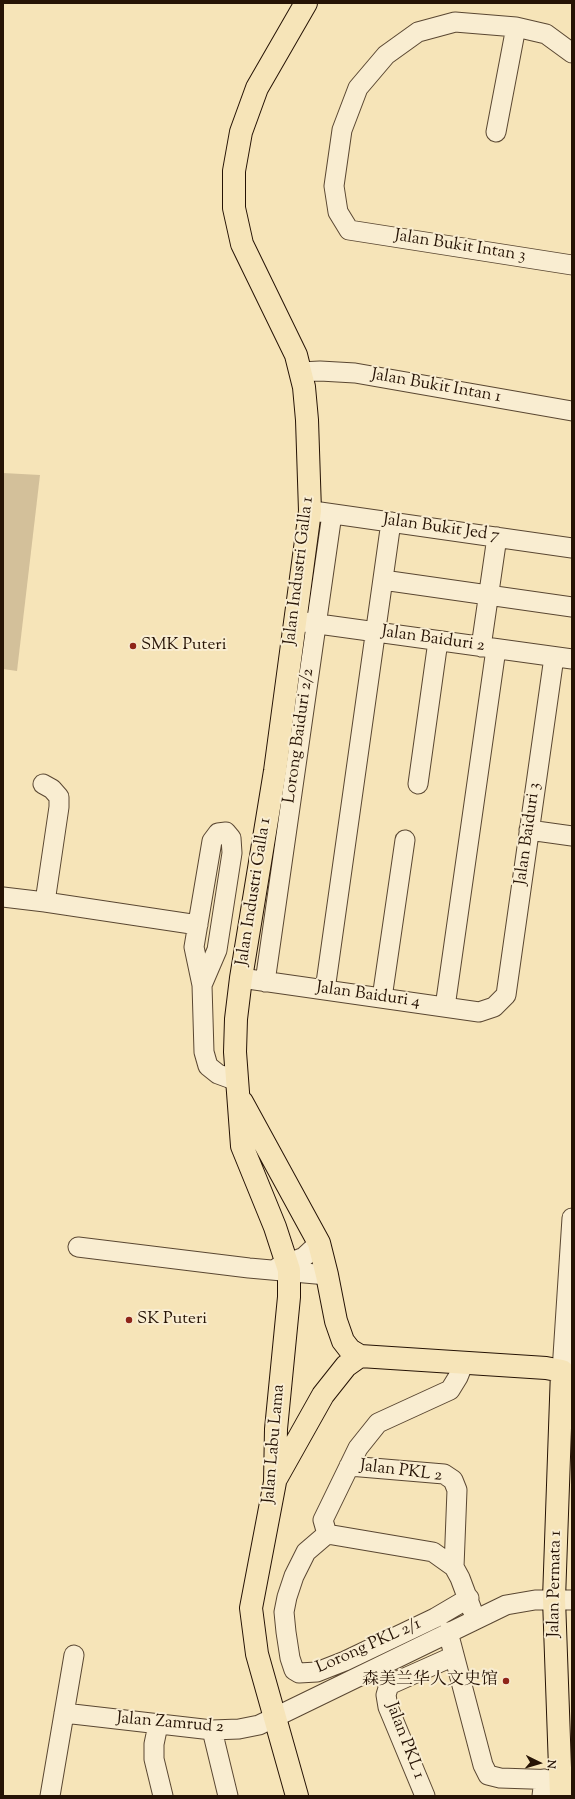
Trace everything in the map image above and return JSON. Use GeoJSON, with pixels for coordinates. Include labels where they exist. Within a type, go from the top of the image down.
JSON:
{"type":"FeatureCollection","features":[{"type":"Feature","properties":{"kind":"main road","name":"Jalan Industri Galla 1"},"geometry":{"type":"LineString","coordinates":[[238,1088],[236,1019],[241,978],[275,771],[310,510],[307,420],[304,387],[296,356],[282,324],[242,244],[234,208],[234,170],[241,132],[257,88],[306,3]]}},
{"type":"Feature","properties":{"kind":"main road"},"geometry":{"type":"LineString","coordinates":[[238,1088],[318,1243],[327,1275],[336,1321],[343,1341],[350,1350],[360,1356],[567,1369]]}},
{"type":"Feature","properties":{"kind":"main road","name":"Jalan Labu Lama"},"geometry":{"type":"LineString","coordinates":[[238,1088],[242,1146],[275,1227],[281,1268],[289,1297],[276,1429],[275,1482],[251,1608],[257,1654],[297,1796]]}},
{"type":"Feature","properties":{"kind":"main road"},"geometry":{"type":"LineString","coordinates":[[275,1482],[324,1395],[346,1366],[360,1356]]}},
{"type":"Feature","properties":{"kind":"main road","name":"Jalan Permata 1"},"geometry":{"type":"LineString","coordinates":[[552,1788],[563,1599],[567,1369]]}},
{"type":"Feature","properties":{"kind":"street","name":"Jalan Bukit Intan 3"},"geometry":{"type":"LineString","coordinates":[[516,27],[455,22],[418,32],[386,55],[358,88],[342,130],[334,186],[338,212],[349,230],[572,265]]}},
{"type":"Feature","properties":{"kind":"street"},"geometry":{"type":"LineString","coordinates":[[496,132],[516,27],[546,34],[572,53]]}},
{"type":"Feature","properties":{"kind":"street","name":"Jalan Bukit Intan 1"},"geometry":{"type":"LineString","coordinates":[[300,372],[320,370],[355,373],[572,411]]}},
{"type":"Feature","properties":{"kind":"street","name":"Jalan Bukit Jed 7"},"geometry":{"type":"LineString","coordinates":[[310,510],[572,548]]}},
{"type":"Feature","properties":{"kind":"street","name":"Lorong Baiduri 2/2"},"geometry":{"type":"LineString","coordinates":[[266,982],[332,514]]}},
{"type":"Feature","properties":{"kind":"street"},"geometry":{"type":"LineString","coordinates":[[325,990],[391,522]]}},
{"type":"Feature","properties":{"kind":"street"},"geometry":{"type":"LineString","coordinates":[[445,1007],[488,648],[488,596],[497,537]]}},
{"type":"Feature","properties":{"kind":"street"},"geometry":{"type":"LineString","coordinates":[[383,580],[572,607]]}},
{"type":"Feature","properties":{"kind":"street","name":"Jalan Baiduri 2"},"geometry":{"type":"LineString","coordinates":[[295,620],[563,658]]}},
{"type":"Feature","properties":{"kind":"street"},"geometry":{"type":"LineString","coordinates":[[418,784],[438,641]]}},
{"type":"Feature","properties":{"kind":"street","name":"Jalan Baiduri 3"},"geometry":{"type":"LineString","coordinates":[[494,1007],[506,995],[529,830],[563,658]]}},
{"type":"Feature","properties":{"kind":"street"},"geometry":{"type":"LineString","coordinates":[[43,784],[52,789],[58,797],[59,807],[45,902]]}},
{"type":"Feature","properties":{"kind":"street"},"geometry":{"type":"LineString","coordinates":[[529,830],[572,836]]}},
{"type":"Feature","properties":{"kind":"street"},"geometry":{"type":"LineString","coordinates":[[202,986],[217,950],[232,853],[231,838],[226,832],[218,833],[212,841],[194,946],[202,986],[204,1052],[208,1066],[238,1088]]}},
{"type":"Feature","properties":{"kind":"street"},"geometry":{"type":"LineString","coordinates":[[382,998],[405,840]]}},
{"type":"Feature","properties":{"kind":"street"},"geometry":{"type":"LineString","coordinates":[[3,898],[45,902],[198,925]]}},
{"type":"Feature","properties":{"kind":"street","name":"Jalan Baiduri 4"},"geometry":{"type":"LineString","coordinates":[[241,978],[479,1012],[494,1007]]}},
{"type":"Feature","properties":{"kind":"street"},"geometry":{"type":"LineString","coordinates":[[567,1369],[572,1218]]}},
{"type":"Feature","properties":{"kind":"street"},"geometry":{"type":"LineString","coordinates":[[281,1268],[304,1257],[318,1243]]}},
{"type":"Feature","properties":{"kind":"street"},"geometry":{"type":"LineString","coordinates":[[78,1247],[281,1268],[327,1275]]}},
{"type":"Feature","properties":{"kind":"street"},"geometry":{"type":"LineString","coordinates":[[454,1567],[433,1552],[327,1534],[323,1520],[358,1448],[378,1423],[450,1390],[458,1377],[464,1362]]}},
{"type":"Feature","properties":{"kind":"street","name":"Jalan PKL 2"},"geometry":{"type":"LineString","coordinates":[[349,1466],[444,1474],[453,1480],[457,1490],[454,1567],[469,1598],[476,1619]]}},
{"type":"Feature","properties":{"kind":"street","name":"Lorong PKL 2/1"},"geometry":{"type":"LineString","coordinates":[[327,1534],[306,1552],[294,1576],[287,1597],[284,1612],[290,1658],[294,1670],[299,1673],[317,1672],[345,1662],[435,1618],[469,1598]]}},
{"type":"Feature","properties":{"kind":"street","name":"Jalan Zamrud 2"},"geometry":{"type":"LineString","coordinates":[[64,1714],[212,1730],[239,1729],[259,1726],[448,1632],[506,1605],[535,1600],[563,1599]]}},
{"type":"Feature","properties":{"kind":"street"},"geometry":{"type":"LineString","coordinates":[[448,1632],[482,1765],[488,1775],[552,1788]]}},
{"type":"Feature","properties":{"kind":"street"},"geometry":{"type":"LineString","coordinates":[[50,1796],[74,1655]]}},
{"type":"Feature","properties":{"kind":"street","name":"Jalan PKL 1"},"geometry":{"type":"LineString","coordinates":[[425,1796],[388,1707],[386,1695],[389,1686],[454,1656]]}},
{"type":"Feature","properties":{"kind":"street"},"geometry":{"type":"LineString","coordinates":[[158,1725],[154,1744],[154,1759],[163,1796]]}},
{"type":"Feature","properties":{"kind":"street"},"geometry":{"type":"LineString","coordinates":[[212,1730],[228,1796]]}},
{"type":"Feature","properties":{"kind":"shaded area"},"geometry":{"type":"Polygon","coordinates":[[[3,473],[40,475],[17,671],[3,669],[3,473]]]}},
{"type":"Feature","properties":{"kind":"place","name":"SMK Puteri"},"geometry":{"type":"Point","coordinates":[133,646]}},
{"type":"Feature","properties":{"kind":"place","name":"SK Puteri"},"geometry":{"type":"Point","coordinates":[129,1320]}},
{"type":"Feature","properties":{"kind":"place","name":"森美兰华人文史馆"},"geometry":{"type":"Point","coordinates":[506,1681]}}]}
